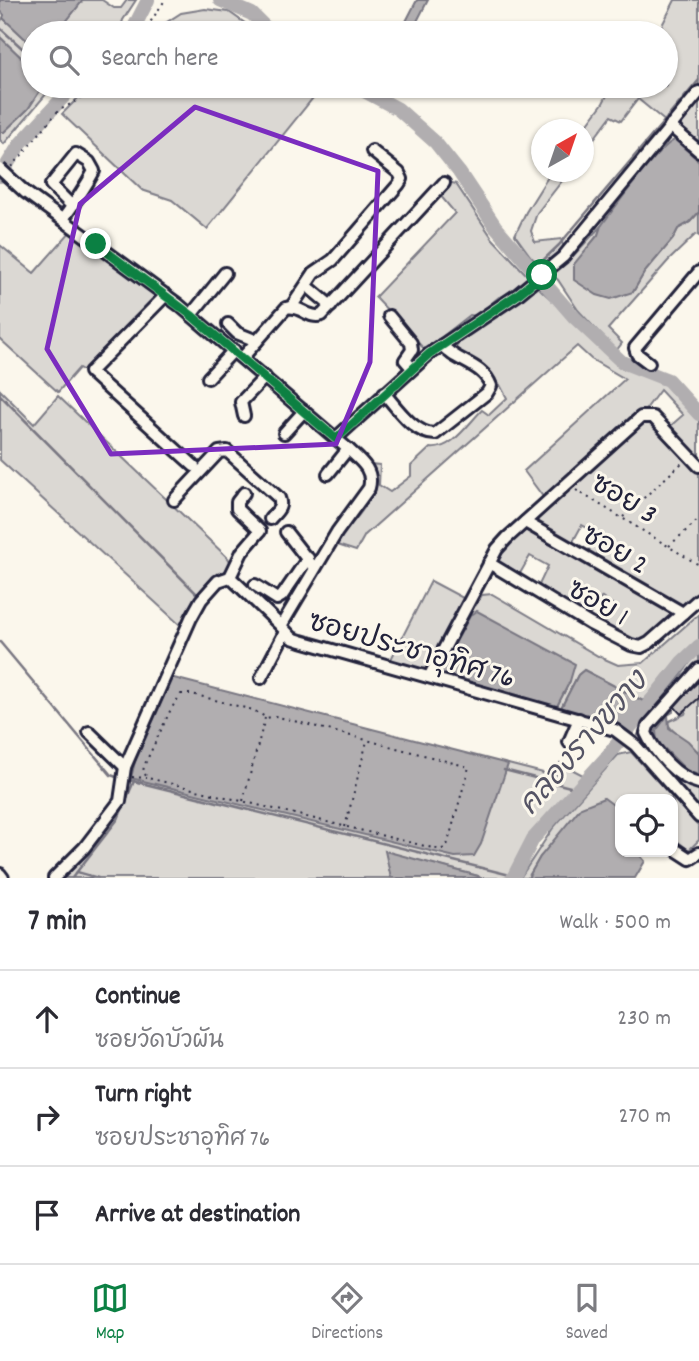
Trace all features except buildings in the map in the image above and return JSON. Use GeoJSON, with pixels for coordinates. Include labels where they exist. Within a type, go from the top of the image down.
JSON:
{"type":"FeatureCollection","features":[{"type":"Feature","properties":{"kind":"street"},"geometry":{"type":"LineString","coordinates":[[336,439],[412,369],[442,345],[508,301],[570,249],[699,92]]}},
{"type":"Feature","properties":{"kind":"street"},"geometry":{"type":"LineString","coordinates":[[670,126],[699,151]]}},
{"type":"Feature","properties":{"kind":"street"},"geometry":{"type":"LineString","coordinates":[[208,379],[257,341],[286,308],[292,306],[314,273],[333,260],[399,184],[402,179],[399,173],[372,151]]}},
{"type":"Feature","properties":{"kind":"street"},"geometry":{"type":"LineString","coordinates":[[63,219],[72,206],[94,169],[89,162],[76,154],[51,186],[72,206]]}},
{"type":"Feature","properties":{"kind":"street","name":"ซอยประชาอุทิศ 76"},"geometry":{"type":"LineString","coordinates":[[5,169],[25,192],[191,315],[348,449],[369,471],[369,488],[337,532],[283,629],[300,641],[615,730],[635,745],[699,817]]}},
{"type":"Feature","properties":{"kind":"street"},"geometry":{"type":"LineString","coordinates":[[292,306],[319,317],[444,183]]}},
{"type":"Feature","properties":{"kind":"street"},"geometry":{"type":"LineString","coordinates":[[649,363],[637,354],[635,348],[699,272]]}},
{"type":"Feature","properties":{"kind":"street"},"geometry":{"type":"LineString","coordinates":[[191,315],[225,273]]}},
{"type":"Feature","properties":{"kind":"street"},"geometry":{"type":"LineString","coordinates":[[312,290],[331,306]]}},
{"type":"Feature","properties":{"kind":"street"},"geometry":{"type":"LineString","coordinates":[[166,295],[90,372],[194,466]]}},
{"type":"Feature","properties":{"kind":"street"},"geometry":{"type":"LineString","coordinates":[[389,316],[411,343],[412,350],[405,360],[412,369]]}},
{"type":"Feature","properties":{"kind":"street"},"geometry":{"type":"LineString","coordinates":[[228,324],[237,333],[257,341]]}},
{"type":"Feature","properties":{"kind":"street"},"geometry":{"type":"LineString","coordinates":[[384,393],[402,414],[421,430],[435,434],[487,393],[491,386],[482,373],[464,359],[450,354],[442,345]]}},
{"type":"Feature","properties":{"kind":"street"},"geometry":{"type":"LineString","coordinates":[[244,416],[241,402],[265,377]]}},
{"type":"Feature","properties":{"kind":"street"},"geometry":{"type":"LineString","coordinates":[[284,433],[304,411]]}},
{"type":"Feature","properties":{"kind":"street"},"geometry":{"type":"LineString","coordinates":[[429,677],[489,563],[507,538],[641,417],[653,417],[699,466]]}},
{"type":"Feature","properties":{"kind":"street"},"geometry":{"type":"LineString","coordinates":[[328,474],[348,449]]}},
{"type":"Feature","properties":{"kind":"street"},"geometry":{"type":"LineString","coordinates":[[54,878],[84,848],[120,801],[124,772],[201,600],[218,581],[230,577],[242,552],[280,508],[281,503],[279,498],[227,451],[219,452],[173,499]]}},
{"type":"Feature","properties":{"kind":"street"},"geometry":{"type":"LineString","coordinates":[[244,493],[236,505],[264,525]]}},
{"type":"Feature","properties":{"kind":"street","name":"ซอย 2"},"geometry":{"type":"LineString","coordinates":[[525,522],[683,613]]}},
{"type":"Feature","properties":{"kind":"street"},"geometry":{"type":"LineString","coordinates":[[286,532],[308,558],[314,570]]}},
{"type":"Feature","properties":{"kind":"street"},"geometry":{"type":"LineString","coordinates":[[255,585],[277,599],[282,596],[308,558]]}},
{"type":"Feature","properties":{"kind":"street","name":"ซอย 1"},"geometry":{"type":"LineString","coordinates":[[489,563],[590,624],[641,648],[683,613]]}},
{"type":"Feature","properties":{"kind":"street"},"geometry":{"type":"LineString","coordinates":[[230,577],[283,629],[261,678]]}},
{"type":"Feature","properties":{"kind":"street"},"geometry":{"type":"LineString","coordinates":[[683,613],[699,599]]}},
{"type":"Feature","properties":{"kind":"street"},"geometry":{"type":"LineString","coordinates":[[699,669],[648,726],[646,733],[656,750],[680,774],[699,783]]}},
{"type":"Feature","properties":{"kind":"street"},"geometry":{"type":"LineString","coordinates":[[578,753],[569,742],[579,719]]}},
{"type":"Feature","properties":{"kind":"street"},"geometry":{"type":"LineString","coordinates":[[89,732],[124,772]]}},
{"type":"Feature","properties":{"kind":"street"},"geometry":{"type":"LineString","coordinates":[[678,851],[690,859],[699,853]]}},
{"type":"Feature","properties":{"kind":"path"},"geometry":{"type":"LineString","coordinates":[[151,21],[165,0]]}},
{"type":"Feature","properties":{"kind":"path"},"geometry":{"type":"LineString","coordinates":[[5,169],[58,111],[80,98]]}},
{"type":"Feature","properties":{"kind":"path"},"geometry":{"type":"LineString","coordinates":[[622,518],[690,456]]}},
{"type":"Feature","properties":{"kind":"path","name":"ซอย 3"},"geometry":{"type":"LineString","coordinates":[[566,484],[699,565]]}},
{"type":"Feature","properties":{"kind":"path"},"geometry":{"type":"LineString","coordinates":[[668,547],[699,519]]}},
{"type":"Feature","properties":{"kind":"path"},"geometry":{"type":"LineString","coordinates":[[124,772],[344,828],[441,850],[447,846],[469,767],[275,716],[265,717],[253,710],[192,694],[181,694],[144,766],[143,772],[148,778]]}},
{"type":"Feature","properties":{"kind":"path"},"geometry":{"type":"LineString","coordinates":[[243,802],[265,717]]}},
{"type":"Feature","properties":{"kind":"path"},"geometry":{"type":"LineString","coordinates":[[344,828],[368,740]]}},
{"type":"Feature","properties":{"kind":"highlighted area"},"geometry":{"type":"Polygon","coordinates":[[[195,107],[378,171],[370,362],[336,444],[111,454],[47,349],[80,204],[195,107]]]}},
{"type":"Feature","properties":{"kind":"shaded area"},"geometry":{"type":"Polygon","coordinates":[[[0,0],[83,0],[66,21],[21,21],[21,35],[3,18],[0,0]]]}},
{"type":"Feature","properties":{"kind":"shaded area"},"geometry":{"type":"Polygon","coordinates":[[[83,0],[102,0],[114,8],[121,8],[127,0],[136,0],[123,21],[66,21],[83,0]]]}},
{"type":"Feature","properties":{"kind":"shaded area"},"geometry":{"type":"Polygon","coordinates":[[[417,0],[428,0],[417,21],[406,21],[417,0]]]}},
{"type":"Feature","properties":{"kind":"shaded area"},"geometry":{"type":"Polygon","coordinates":[[[675,0],[699,0],[699,89],[667,123],[638,99],[621,121],[611,116],[594,139],[594,119],[591,119],[606,98],[678,98],[678,21],[664,21],[675,0]]]}},
{"type":"Feature","properties":{"kind":"shaded area"},"geometry":{"type":"Polygon","coordinates":[[[205,9],[229,12],[242,21],[169,21],[181,13],[205,9]]]}},
{"type":"Feature","properties":{"kind":"shaded area"},"geometry":{"type":"Polygon","coordinates":[[[3,18],[21,35],[21,57],[0,37],[0,22],[3,18]]]}},
{"type":"Feature","properties":{"kind":"shaded area"},"geometry":{"type":"Polygon","coordinates":[[[0,37],[21,57],[21,98],[35,98],[28,109],[4,132],[0,132],[0,37]]]}},
{"type":"Feature","properties":{"kind":"shaded area"},"geometry":{"type":"Polygon","coordinates":[[[35,98],[43,98],[4,144],[0,140],[0,132],[4,132],[28,109],[35,98]]]}},
{"type":"Feature","properties":{"kind":"shaded area"},"geometry":{"type":"Polygon","coordinates":[[[78,98],[313,98],[207,229],[172,200],[142,190],[62,114],[78,98]]]}},
{"type":"Feature","properties":{"kind":"shaded area"},"geometry":{"type":"Polygon","coordinates":[[[699,99],[699,144],[678,126],[682,117],[699,99]]]}},
{"type":"Feature","properties":{"kind":"shaded area"},"geometry":{"type":"Polygon","coordinates":[[[675,140],[699,161],[699,212],[690,222],[678,229],[633,292],[611,299],[597,295],[574,280],[574,264],[598,235],[601,226],[637,178],[668,144],[675,140]]]}},
{"type":"Feature","properties":{"kind":"shaded area"},"geometry":{"type":"Polygon","coordinates":[[[448,182],[456,184],[493,239],[595,343],[627,369],[666,383],[699,417],[699,463],[668,428],[683,415],[660,390],[643,413],[544,498],[524,471],[625,379],[591,359],[577,346],[365,535],[356,551],[334,544],[358,517],[371,496],[374,475],[369,464],[380,465],[379,485],[390,492],[411,476],[411,466],[430,448],[438,448],[452,441],[482,410],[489,415],[507,398],[500,385],[456,348],[471,330],[510,308],[513,303],[510,296],[499,297],[476,316],[470,315],[425,350],[375,297],[455,213],[439,194],[448,182]]]}},
{"type":"Feature","properties":{"kind":"shaded area"},"geometry":{"type":"Polygon","coordinates":[[[545,182],[561,182],[537,213],[531,231],[535,242],[561,239],[564,248],[573,256],[601,226],[589,246],[633,292],[678,229],[690,222],[699,212],[699,236],[696,234],[668,261],[608,329],[622,343],[616,351],[578,310],[558,280],[531,257],[515,235],[545,182]]]}},
{"type":"Feature","properties":{"kind":"shaded area"},"geometry":{"type":"Polygon","coordinates":[[[70,232],[157,296],[84,371],[79,368],[58,392],[0,339],[0,245],[34,273],[70,232]]]}},
{"type":"Feature","properties":{"kind":"shaded area"},"geometry":{"type":"Polygon","coordinates":[[[0,390],[34,424],[58,396],[228,558],[233,566],[184,623],[179,624],[0,460],[0,390]]]}},
{"type":"Feature","properties":{"kind":"shaded area"},"geometry":{"type":"Polygon","coordinates":[[[653,421],[699,470],[699,596],[640,645],[602,628],[615,606],[602,597],[587,619],[537,589],[548,566],[530,556],[518,577],[494,563],[499,551],[523,529],[593,555],[588,552],[597,533],[582,525],[571,545],[532,520],[640,422],[653,421]]]}},
{"type":"Feature","properties":{"kind":"shaded area"},"geometry":{"type":"Polygon","coordinates":[[[431,581],[476,605],[482,595],[492,594],[618,665],[643,663],[699,614],[699,642],[643,701],[584,670],[578,675],[560,710],[556,708],[570,681],[470,616],[437,676],[389,663],[431,581]]]}},
{"type":"Feature","properties":{"kind":"shaded area"},"geometry":{"type":"Polygon","coordinates":[[[477,611],[575,664],[570,681],[556,708],[437,676],[470,616],[477,611]]]}},
{"type":"Feature","properties":{"kind":"shaded area"},"geometry":{"type":"Polygon","coordinates":[[[699,653],[699,680],[673,704],[673,712],[668,715],[657,741],[696,776],[699,775],[699,812],[636,739],[655,708],[699,653]]]}},
{"type":"Feature","properties":{"kind":"shaded area"},"geometry":{"type":"Polygon","coordinates":[[[584,670],[643,701],[640,714],[624,731],[560,710],[578,675],[584,670]]]}},
{"type":"Feature","properties":{"kind":"shaded area"},"geometry":{"type":"Polygon","coordinates":[[[170,677],[508,764],[481,844],[474,856],[455,857],[131,778],[140,741],[170,677]]]}},
{"type":"Feature","properties":{"kind":"shaded area"},"geometry":{"type":"Polygon","coordinates":[[[699,685],[699,755],[667,722],[685,714],[699,685]]]}},
{"type":"Feature","properties":{"kind":"shaded area"},"geometry":{"type":"Polygon","coordinates":[[[668,715],[669,728],[688,741],[699,753],[699,775],[687,771],[657,741],[656,731],[668,715]]]}},
{"type":"Feature","properties":{"kind":"shaded area"},"geometry":{"type":"Polygon","coordinates":[[[631,752],[669,794],[615,794],[615,806],[603,798],[540,857],[528,878],[520,878],[553,828],[618,755],[631,752]]]}},
{"type":"Feature","properties":{"kind":"shaded area"},"geometry":{"type":"Polygon","coordinates":[[[560,763],[585,776],[539,824],[508,878],[480,878],[386,852],[391,878],[63,878],[117,813],[131,778],[175,788],[499,787],[508,764],[555,776],[560,763]]]}},
{"type":"Feature","properties":{"kind":"shaded area"},"geometry":{"type":"Polygon","coordinates":[[[604,798],[615,806],[615,857],[641,857],[645,861],[635,878],[528,878],[540,857],[581,807],[604,798]]]}},
{"type":"Feature","properties":{"kind":"shaded area"},"geometry":{"type":"Polygon","coordinates":[[[678,804],[699,827],[699,840],[689,850],[678,842],[678,804]]]}},
{"type":"Feature","properties":{"kind":"shaded area"},"geometry":{"type":"Polygon","coordinates":[[[385,851],[478,876],[480,878],[391,878],[385,851]]]}},
{"type":"Feature","properties":{"kind":"waterway"},"geometry":{"type":"LineString","coordinates":[[137,21],[148,0]]}},
{"type":"Feature","properties":{"kind":"waterway"},"geometry":{"type":"LineString","coordinates":[[220,0],[252,14],[259,21]]}},
{"type":"Feature","properties":{"kind":"waterway"},"geometry":{"type":"LineString","coordinates":[[0,28],[21,47]]}},
{"type":"Feature","properties":{"kind":"waterway"},"geometry":{"type":"LineString","coordinates":[[533,270],[559,245],[699,80]]}},
{"type":"Feature","properties":{"kind":"waterway"},"geometry":{"type":"LineString","coordinates":[[0,176],[20,144],[62,98]]}},
{"type":"Feature","properties":{"kind":"waterway"},"geometry":{"type":"LineString","coordinates":[[377,98],[398,109],[435,142],[495,226],[574,317],[622,362],[668,380],[699,414]]}},
{"type":"Feature","properties":{"kind":"waterway"},"geometry":{"type":"LineString","coordinates":[[0,395],[198,595]]}},
{"type":"Feature","properties":{"kind":"waterway"},"geometry":{"type":"LineString","coordinates":[[0,642],[111,775],[119,778]]}},
{"type":"Feature","properties":{"kind":"waterway","name":"คลองรางขวาง"},"geometry":{"type":"LineString","coordinates":[[513,878],[533,839],[605,759],[682,662],[699,646]]}},
{"type":"Feature","properties":{"kind":"waterway"},"geometry":{"type":"LineString","coordinates":[[504,770],[578,789]]}},
{"type":"Feature","properties":{"kind":"waterway"},"geometry":{"type":"LineString","coordinates":[[125,779],[514,876]]}},
{"type":"Feature","properties":{"kind":"waterway"},"geometry":{"type":"LineString","coordinates":[[72,878],[118,819],[134,781]]}},
{"type":"Feature","properties":{"kind":"waterway"},"geometry":{"type":"LineString","coordinates":[[77,872],[98,878]]}},
{"type":"Feature","properties":{"kind":"route"},"geometry":{"type":"LineString","coordinates":[[96,244],[166,295],[243,357],[336,439],[429,354],[542,275]]}}]}
